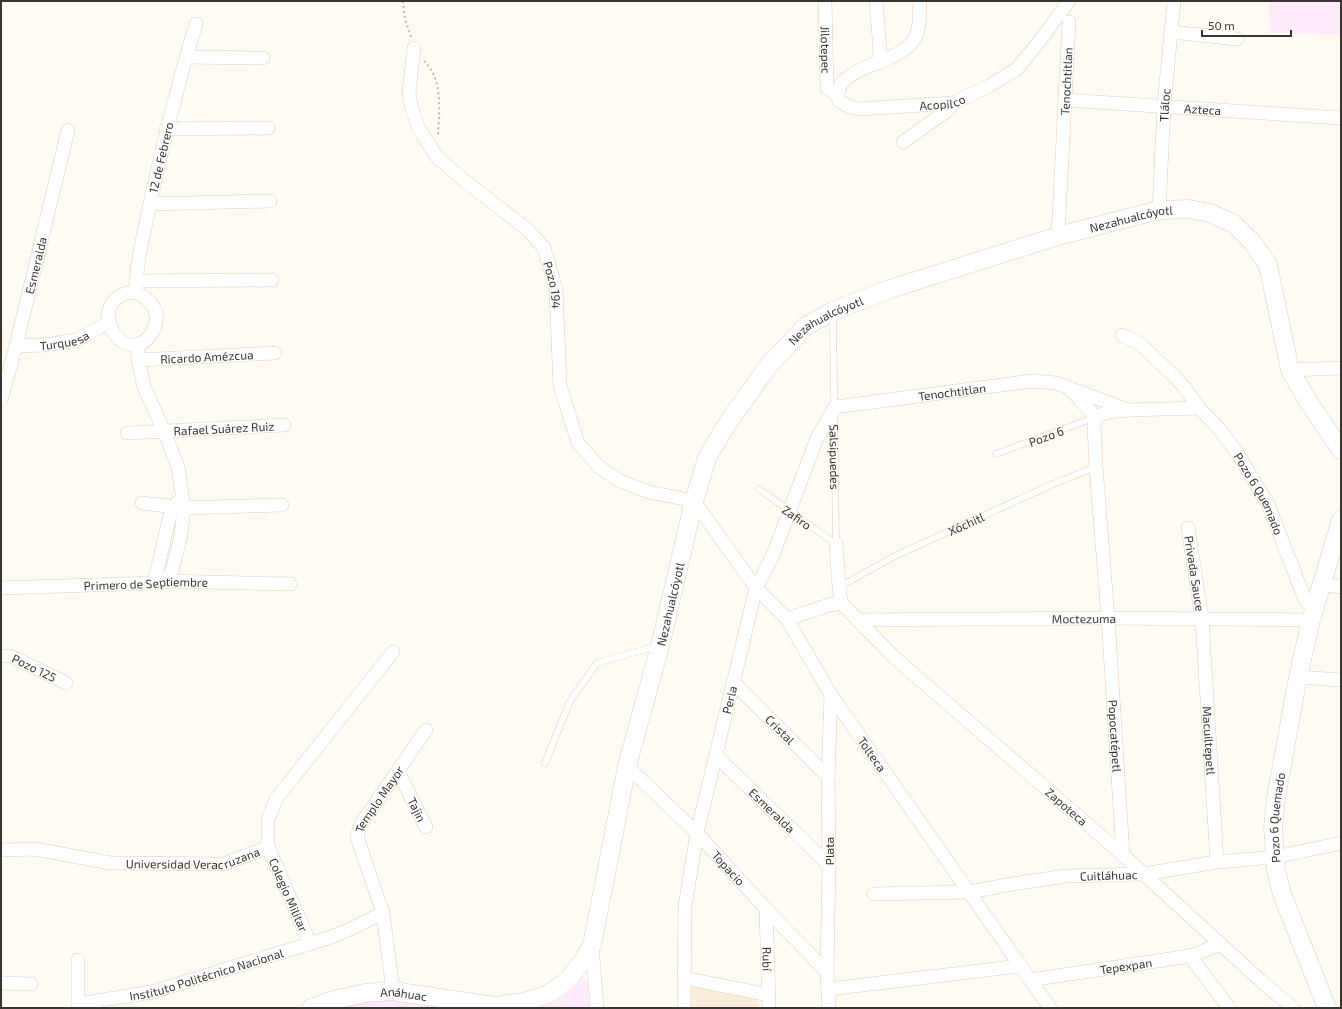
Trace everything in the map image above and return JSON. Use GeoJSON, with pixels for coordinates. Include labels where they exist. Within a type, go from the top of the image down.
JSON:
{"type":"FeatureCollection","features":[{"type":"Feature","properties":{"kind":"main road","name":"Nezahualcóyotl"},"geometry":{"type":"LineString","coordinates":[[592,945],[627,766],[660,646],[694,501],[707,458],[727,424],[769,365],[806,326],[833,311],[890,289],[1058,236],[1159,210],[1189,209],[1210,213],[1234,224],[1252,242],[1268,265],[1290,370],[1309,403],[1341,450]]}},
{"type":"Feature","properties":{"kind":"main road"},"geometry":{"type":"LineString","coordinates":[[1312,615],[1341,520]]}},
{"type":"Feature","properties":{"kind":"main road","name":"Pozo 6 Quemado"},"geometry":{"type":"LineString","coordinates":[[1312,615],[1298,677],[1276,798],[1273,826],[1274,856],[1282,894],[1327,1008]]}},
{"type":"Feature","properties":{"kind":"main road","name":"Anáhuac"},"geometry":{"type":"LineString","coordinates":[[311,1008],[334,1000],[365,993],[393,991],[494,1006],[524,1002],[549,994],[569,979],[584,959],[592,945]]}},
{"type":"Feature","properties":{"kind":"street","name":"Jilotepec"},"geometry":{"type":"LineString","coordinates":[[825,1],[827,88],[836,94]]}},
{"type":"Feature","properties":{"kind":"street"},"geometry":{"type":"LineString","coordinates":[[876,1],[880,50],[878,62]]}},
{"type":"Feature","properties":{"kind":"street"},"geometry":{"type":"LineString","coordinates":[[836,94],[840,85],[850,76],[863,67],[889,58],[905,49],[916,37],[919,22],[920,1]]}},
{"type":"Feature","properties":{"kind":"street","name":"Acopilco"},"geometry":{"type":"LineString","coordinates":[[836,94],[838,101],[850,107],[860,109],[953,103],[989,86],[1017,69],[1069,1]]}},
{"type":"Feature","properties":{"kind":"street","name":"Tláloc"},"geometry":{"type":"LineString","coordinates":[[1159,210],[1164,105],[1174,1]]}},
{"type":"Feature","properties":{"kind":"street","name":"Tenochtitlan"},"geometry":{"type":"LineString","coordinates":[[1058,236],[1069,22]]}},
{"type":"Feature","properties":{"kind":"street","name":"12 de Febrero"},"geometry":{"type":"LineString","coordinates":[[136,286],[140,249],[166,129],[196,24]]}},
{"type":"Feature","properties":{"kind":"street"},"geometry":{"type":"LineString","coordinates":[[1172,32],[1237,39]]}},
{"type":"Feature","properties":{"kind":"street","name":"Pozo 194"},"geometry":{"type":"LineString","coordinates":[[414,48],[408,91],[410,106],[418,129],[437,157],[465,181],[528,230],[544,248],[556,289],[560,386],[578,443],[599,467],[620,481],[648,492],[694,501]]}},
{"type":"Feature","properties":{"kind":"street"},"geometry":{"type":"LineString","coordinates":[[186,57],[263,58]]}},
{"type":"Feature","properties":{"kind":"street","name":"Azteca"},"geometry":{"type":"LineString","coordinates":[[1065,100],[1164,105],[1341,118]]}},
{"type":"Feature","properties":{"kind":"street"},"geometry":{"type":"LineString","coordinates":[[903,142],[948,110],[953,103]]}},
{"type":"Feature","properties":{"kind":"street"},"geometry":{"type":"LineString","coordinates":[[166,129],[268,128]]}},
{"type":"Feature","properties":{"kind":"street","name":"Esmeralda"},"geometry":{"type":"LineString","coordinates":[[1,400],[16,346],[68,130]]}},
{"type":"Feature","properties":{"kind":"street"},"geometry":{"type":"LineString","coordinates":[[150,204],[270,201]]}},
{"type":"Feature","properties":{"kind":"street"},"geometry":{"type":"LineString","coordinates":[[136,286],[154,306],[156,318],[154,329],[148,338],[138,344],[131,344],[120,340],[113,332],[109,322],[109,310],[115,300],[136,286],[272,280]]}},
{"type":"Feature","properties":{"kind":"street","name":"Turquesa"},"geometry":{"type":"LineString","coordinates":[[16,346],[44,345],[77,340],[109,322]]}},
{"type":"Feature","properties":{"kind":"street","name":"Pozo 6 Quemado"},"geometry":{"type":"LineString","coordinates":[[1122,335],[1139,343],[1184,388],[1236,451],[1268,504],[1312,615]]}},
{"type":"Feature","properties":{"kind":"street"},"geometry":{"type":"LineString","coordinates":[[138,344],[138,360],[144,387],[178,466],[180,504],[160,582]]}},
{"type":"Feature","properties":{"kind":"street","name":"Ricardo Amézcua"},"geometry":{"type":"LineString","coordinates":[[138,360],[275,353]]}},
{"type":"Feature","properties":{"kind":"street"},"geometry":{"type":"LineString","coordinates":[[1290,370],[1341,368]]}},
{"type":"Feature","properties":{"kind":"street","name":"Tenochtitlan"},"geometry":{"type":"LineString","coordinates":[[835,407],[1032,381],[1056,383],[1128,410]]}},
{"type":"Feature","properties":{"kind":"street"},"geometry":{"type":"LineString","coordinates":[[1069,388],[1096,418]]}},
{"type":"Feature","properties":{"kind":"street","name":"Perla"},"geometry":{"type":"LineString","coordinates":[[684,1008],[685,906],[697,833],[756,588],[773,555],[788,511],[817,438],[835,407]]}},
{"type":"Feature","properties":{"kind":"street"},"geometry":{"type":"LineString","coordinates":[[1108,618],[1096,466],[1094,426],[1096,418],[1108,412],[1128,410],[1199,408]]}},
{"type":"Feature","properties":{"kind":"street","name":"Rafael Suárez Ruiz"},"geometry":{"type":"LineString","coordinates":[[127,433],[284,425]]}},
{"type":"Feature","properties":{"kind":"street","name":"Tolteca"},"geometry":{"type":"LineString","coordinates":[[694,501],[756,588],[787,619],[831,695],[1050,1008]]}},
{"type":"Feature","properties":{"kind":"street"},"geometry":{"type":"LineString","coordinates":[[142,503],[282,505]]}},
{"type":"Feature","properties":{"kind":"street","name":"Privada Sauce"},"geometry":{"type":"LineString","coordinates":[[1188,528],[1202,619]]}},
{"type":"Feature","properties":{"kind":"street","name":"Salsipuedes"},"geometry":{"type":"LineString","coordinates":[[836,544],[841,603]]}},
{"type":"Feature","properties":{"kind":"street","name":"Primero de Septiembre"},"geometry":{"type":"LineString","coordinates":[[1,588],[160,582],[290,584]]}},
{"type":"Feature","properties":{"kind":"street"},"geometry":{"type":"LineString","coordinates":[[1321,584],[1341,587]]}},
{"type":"Feature","properties":{"kind":"street"},"geometry":{"type":"LineString","coordinates":[[787,619],[829,605],[841,603]]}},
{"type":"Feature","properties":{"kind":"street","name":"Zapoteca"},"geometry":{"type":"LineString","coordinates":[[841,603],[895,658],[1123,855],[1293,1008]]}},
{"type":"Feature","properties":{"kind":"street","name":"Moctezuma"},"geometry":{"type":"LineString","coordinates":[[857,620],[1108,618],[1202,619],[1312,615]]}},
{"type":"Feature","properties":{"kind":"street","name":"Popocatépetl"},"geometry":{"type":"LineString","coordinates":[[1108,618],[1123,855]]}},
{"type":"Feature","properties":{"kind":"street","name":"Macuiltepetl"},"geometry":{"type":"LineString","coordinates":[[1202,619],[1217,862]]}},
{"type":"Feature","properties":{"kind":"street","name":"Universidad Veracruzana"},"geometry":{"type":"LineString","coordinates":[[1,850],[35,849],[110,863],[224,864],[268,846],[268,820],[276,800],[393,652]]}},
{"type":"Feature","properties":{"kind":"street","name":"Pozo 125"},"geometry":{"type":"LineString","coordinates":[[1,656],[11,656],[66,683]]}},
{"type":"Feature","properties":{"kind":"street"},"geometry":{"type":"LineString","coordinates":[[1298,677],[1341,680]]}},
{"type":"Feature","properties":{"kind":"street","name":"Cristal"},"geometry":{"type":"LineString","coordinates":[[733,682],[828,777]]}},
{"type":"Feature","properties":{"kind":"street","name":"Plata"},"geometry":{"type":"LineString","coordinates":[[829,1008],[827,972],[829,865],[828,777],[831,695]]}},
{"type":"Feature","properties":{"kind":"street","name":"Templo Mayor"},"geometry":{"type":"LineString","coordinates":[[393,991],[383,913],[357,837],[361,824],[426,730]]}},
{"type":"Feature","properties":{"kind":"street","name":"Esmeralda"},"geometry":{"type":"LineString","coordinates":[[716,756],[829,865]]}},
{"type":"Feature","properties":{"kind":"street","name":"Topacio"},"geometry":{"type":"LineString","coordinates":[[627,766],[697,833],[766,909],[827,972]]}},
{"type":"Feature","properties":{"kind":"street","name":"Tajin"},"geometry":{"type":"LineString","coordinates":[[398,771],[426,826]]}},
{"type":"Feature","properties":{"kind":"street","name":"Cuitláhuac"},"geometry":{"type":"LineString","coordinates":[[874,894],[969,892],[1066,876],[1144,874],[1217,862],[1274,856],[1341,844]]}},
{"type":"Feature","properties":{"kind":"street","name":"Colegio Militar"},"geometry":{"type":"LineString","coordinates":[[268,846],[310,943]]}},
{"type":"Feature","properties":{"kind":"street","name":"Rubí"},"geometry":{"type":"LineString","coordinates":[[766,909],[769,1008]]}},
{"type":"Feature","properties":{"kind":"street","name":"Instituto Politécnico Nacional"},"geometry":{"type":"LineString","coordinates":[[78,960],[78,1006],[152,992],[328,938],[383,913]]}},
{"type":"Feature","properties":{"kind":"street","name":"Tepexpan"},"geometry":{"type":"LineString","coordinates":[[1030,980],[1190,956],[1221,944]]}},
{"type":"Feature","properties":{"kind":"street"},"geometry":{"type":"LineString","coordinates":[[592,945],[597,1008]]}},
{"type":"Feature","properties":{"kind":"street"},"geometry":{"type":"LineString","coordinates":[[1190,956],[1229,1008]]}},
{"type":"Feature","properties":{"kind":"street"},"geometry":{"type":"LineString","coordinates":[[829,989],[1020,966]]}},
{"type":"Feature","properties":{"kind":"street"},"geometry":{"type":"LineString","coordinates":[[684,978],[769,994]]}},
{"type":"Feature","properties":{"kind":"street"},"geometry":{"type":"LineString","coordinates":[[1,983],[30,984]]}},
{"type":"Feature","properties":{"kind":"lane","name":"Salsipuedes"},"geometry":{"type":"LineString","coordinates":[[833,311],[836,544]]}},
{"type":"Feature","properties":{"kind":"lane","name":"Pozo 6"},"geometry":{"type":"LineString","coordinates":[[996,454],[1096,418]]}},
{"type":"Feature","properties":{"kind":"lane","name":"Xóchitl"},"geometry":{"type":"LineString","coordinates":[[839,587],[895,556],[1096,466]]}},
{"type":"Feature","properties":{"kind":"lane","name":"Zafiro"},"geometry":{"type":"LineString","coordinates":[[759,489],[836,544]]}},
{"type":"Feature","properties":{"kind":"lane"},"geometry":{"type":"LineString","coordinates":[[545,763],[570,701],[597,663],[660,646]]}},
{"type":"Feature","properties":{"kind":"path"},"geometry":{"type":"LineString","coordinates":[[403,1],[405,19],[414,48],[432,70],[436,81],[439,114],[437,157]]}},
{"type":"Feature","properties":{"kind":"shaded area"},"geometry":{"type":"Polygon","coordinates":[[[1269,1],[1341,1],[1341,35],[1270,33],[1269,1]]]}},
{"type":"Feature","properties":{"kind":"shaded area"},"geometry":{"type":"Polygon","coordinates":[[[582,981],[587,981],[590,1008],[543,1008],[558,1000],[582,981]]]}},
{"type":"Feature","properties":{"kind":"shaded area"},"geometry":{"type":"Polygon","coordinates":[[[688,982],[758,994],[759,1008],[687,1008],[688,982]]]}},
{"type":"Feature","properties":{"kind":"shaded area"},"geometry":{"type":"Polygon","coordinates":[[[394,997],[477,1008],[342,1008],[359,1002],[394,997]]]}}]}
